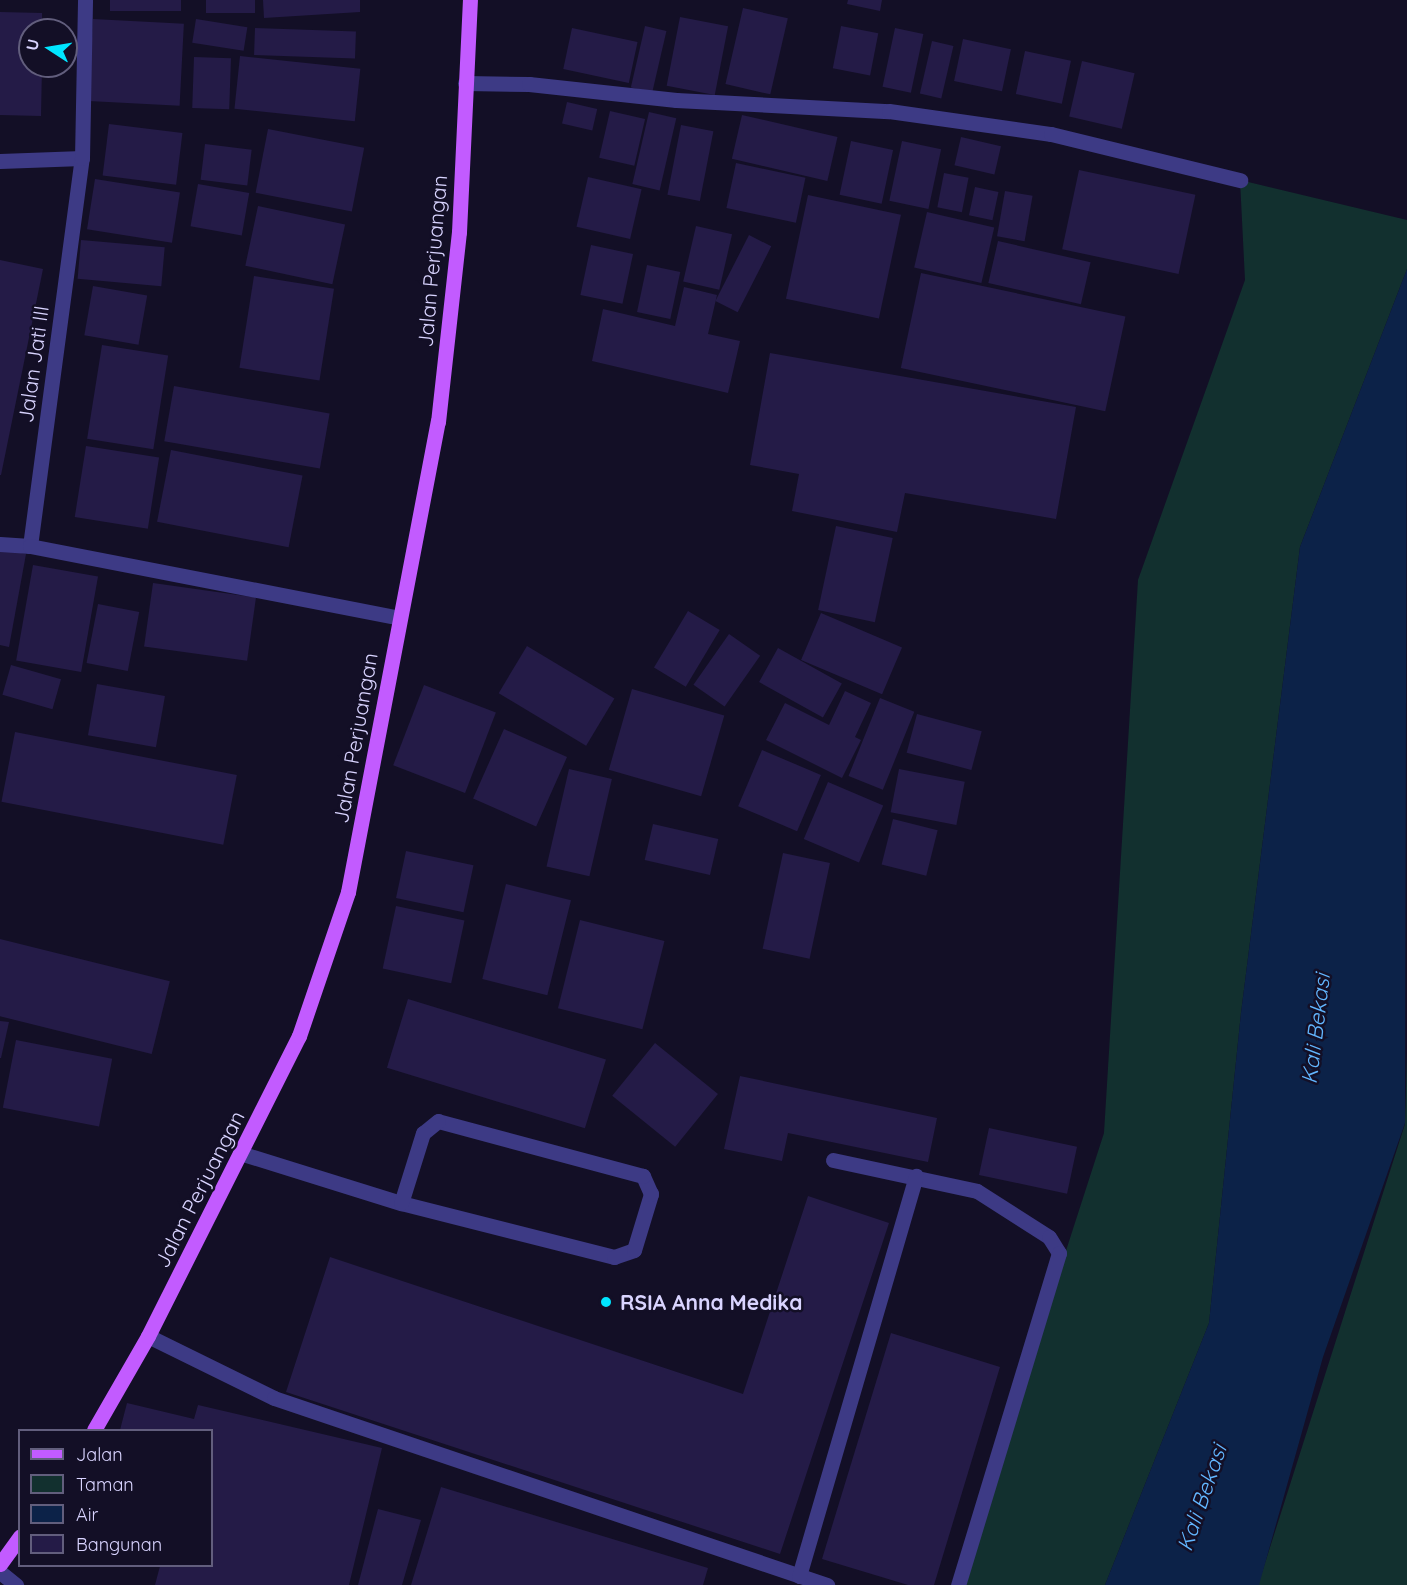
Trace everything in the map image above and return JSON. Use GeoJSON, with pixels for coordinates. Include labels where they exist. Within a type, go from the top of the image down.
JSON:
{"type":"FeatureCollection","features":[{"type":"Feature","properties":{"kind":"main road","name":"Jalan Perjuangan"},"geometry":{"type":"LineString","coordinates":[[95,1429],[148,1336],[299,1036],[348,892],[438,422],[459,232],[470,0]]}},
{"type":"Feature","properties":{"kind":"main road"},"geometry":{"type":"LineString","coordinates":[[0,1564],[18,1539]]}},
{"type":"Feature","properties":{"kind":"street","name":"Jalan Jati III"},"geometry":{"type":"LineString","coordinates":[[30,546],[82,158],[84,0]]}},
{"type":"Feature","properties":{"kind":"street"},"geometry":{"type":"LineString","coordinates":[[465,83],[889,111],[1051,134],[1240,180]]}},
{"type":"Feature","properties":{"kind":"street"},"geometry":{"type":"LineString","coordinates":[[0,160],[82,158]]}},
{"type":"Feature","properties":{"kind":"street"},"geometry":{"type":"LineString","coordinates":[[0,544],[30,546],[399,618]]}},
{"type":"Feature","properties":{"kind":"street"},"geometry":{"type":"LineString","coordinates":[[240,1153],[401,1203],[614,1257],[634,1250],[651,1194],[643,1176],[438,1121],[423,1133],[401,1203]]}},
{"type":"Feature","properties":{"kind":"street"},"geometry":{"type":"LineString","coordinates":[[833,1160],[916,1176],[977,1191],[1049,1237],[1059,1252],[958,1585]]}},
{"type":"Feature","properties":{"kind":"street"},"geometry":{"type":"LineString","coordinates":[[799,1576],[916,1176]]}},
{"type":"Feature","properties":{"kind":"street"},"geometry":{"type":"LineString","coordinates":[[148,1336],[274,1398],[827,1585]]}},
{"type":"Feature","properties":{"kind":"street"},"geometry":{"type":"LineString","coordinates":[[0,1572],[16,1585]]}},
{"type":"Feature","properties":{"kind":"green space"},"geometry":{"type":"Polygon","coordinates":[[[1240,180],[1407,220],[1407,269],[1300,547],[1241,1013],[1209,1323],[1105,1585],[958,1585],[1104,1133],[1138,580],[1245,280],[1240,180]]]}},
{"type":"Feature","properties":{"kind":"green space"},"geometry":{"type":"Polygon","coordinates":[[[1407,1052],[1407,1585],[1258,1585],[1405,1124],[1407,1052]]]}},
{"type":"Feature","properties":{"kind":"water","name":"Kali Bekasi"},"geometry":{"type":"Polygon","coordinates":[[[1407,269],[1405,1123],[1323,1357],[1259,1585],[1105,1585],[1209,1323],[1241,1013],[1300,547],[1407,269]]]}},
{"type":"Feature","properties":{"kind":"building"},"geometry":{"type":"Polygon","coordinates":[[[110,0],[181,0],[181,11],[110,11],[110,0]]]}},
{"type":"Feature","properties":{"kind":"building"},"geometry":{"type":"Polygon","coordinates":[[[206,0],[255,0],[255,13],[206,13],[206,0]]]}},
{"type":"Feature","properties":{"kind":"building"},"geometry":{"type":"Polygon","coordinates":[[[263,0],[360,0],[360,12],[264,18],[263,0]]]}},
{"type":"Feature","properties":{"kind":"building"},"geometry":{"type":"Polygon","coordinates":[[[848,0],[882,0],[880,11],[847,4],[848,0]]]}},
{"type":"Feature","properties":{"kind":"building"},"geometry":{"type":"Polygon","coordinates":[[[743,8],[788,18],[770,94],[725,84],[743,8]]]}},
{"type":"Feature","properties":{"kind":"building"},"geometry":{"type":"Polygon","coordinates":[[[0,12],[42,13],[42,18],[18,18],[18,78],[42,78],[41,116],[0,115],[0,12]]]}},
{"type":"Feature","properties":{"kind":"building"},"geometry":{"type":"Polygon","coordinates":[[[680,17],[728,26],[715,95],[667,86],[680,17]]]}},
{"type":"Feature","properties":{"kind":"building"},"geometry":{"type":"Polygon","coordinates":[[[93,19],[184,24],[180,106],[89,101],[93,19]]]}},
{"type":"Feature","properties":{"kind":"building"},"geometry":{"type":"Polygon","coordinates":[[[196,19],[247,27],[244,51],[192,43],[196,19]]]}},
{"type":"Feature","properties":{"kind":"building"},"geometry":{"type":"Polygon","coordinates":[[[645,26],[666,31],[652,92],[631,87],[645,26]]]}},
{"type":"Feature","properties":{"kind":"building"},"geometry":{"type":"Polygon","coordinates":[[[841,26],[878,33],[870,75],[833,68],[841,26]]]}},
{"type":"Feature","properties":{"kind":"building"},"geometry":{"type":"Polygon","coordinates":[[[255,28],[356,32],[355,59],[254,55],[255,28]]]}},
{"type":"Feature","properties":{"kind":"building"},"geometry":{"type":"Polygon","coordinates":[[[572,28],[638,42],[629,83],[563,69],[572,28]]]}},
{"type":"Feature","properties":{"kind":"building"},"geometry":{"type":"Polygon","coordinates":[[[895,28],[923,34],[911,93],[883,87],[895,28]]]}},
{"type":"Feature","properties":{"kind":"building"},"geometry":{"type":"Polygon","coordinates":[[[963,39],[1011,49],[1002,91],[954,81],[963,39]]]}},
{"type":"Feature","properties":{"kind":"building"},"geometry":{"type":"Polygon","coordinates":[[[932,41],[953,46],[941,99],[920,94],[932,41]]]}},
{"type":"Feature","properties":{"kind":"building"},"geometry":{"type":"Polygon","coordinates":[[[1025,51],[1071,61],[1062,104],[1016,94],[1025,51]]]}},
{"type":"Feature","properties":{"kind":"building"},"geometry":{"type":"Polygon","coordinates":[[[240,56],[360,69],[355,121],[234,109],[240,56]]]}},
{"type":"Feature","properties":{"kind":"building"},"geometry":{"type":"Polygon","coordinates":[[[194,57],[231,58],[229,109],[192,108],[194,57]]]}},
{"type":"Feature","properties":{"kind":"building"},"geometry":{"type":"Polygon","coordinates":[[[1082,61],[1135,73],[1122,129],[1069,117],[1082,61]]]}},
{"type":"Feature","properties":{"kind":"building"},"geometry":{"type":"Polygon","coordinates":[[[567,102],[597,109],[592,130],[562,123],[567,102]]]}},
{"type":"Feature","properties":{"kind":"building"},"geometry":{"type":"Polygon","coordinates":[[[610,111],[645,119],[634,166],[599,158],[610,111]]]}},
{"type":"Feature","properties":{"kind":"building"},"geometry":{"type":"Polygon","coordinates":[[[649,112],[676,118],[660,190],[632,184],[649,112]]]}},
{"type":"Feature","properties":{"kind":"building"},"geometry":{"type":"Polygon","coordinates":[[[742,115],[837,137],[827,181],[732,159],[742,115]]]}},
{"type":"Feature","properties":{"kind":"building"},"geometry":{"type":"Polygon","coordinates":[[[109,124],[182,133],[176,185],[103,176],[109,124]]]}},
{"type":"Feature","properties":{"kind":"building"},"geometry":{"type":"Polygon","coordinates":[[[681,125],[713,131],[700,201],[667,195],[681,125]]]}},
{"type":"Feature","properties":{"kind":"building"},"geometry":{"type":"Polygon","coordinates":[[[268,129],[364,148],[352,212],[256,193],[268,129]]]}},
{"type":"Feature","properties":{"kind":"building"},"geometry":{"type":"Polygon","coordinates":[[[961,137],[1001,146],[994,174],[954,165],[961,137]]]}},
{"type":"Feature","properties":{"kind":"building"},"geometry":{"type":"Polygon","coordinates":[[[851,141],[893,150],[882,204],[840,195],[851,141]]]}},
{"type":"Feature","properties":{"kind":"building"},"geometry":{"type":"Polygon","coordinates":[[[902,141],[941,149],[928,209],[889,201],[902,141]]]}},
{"type":"Feature","properties":{"kind":"building"},"geometry":{"type":"Polygon","coordinates":[[[205,144],[252,150],[247,185],[201,180],[205,144]]]}},
{"type":"Feature","properties":{"kind":"building"},"geometry":{"type":"Polygon","coordinates":[[[736,163],[805,178],[796,223],[726,208],[736,163]]]}},
{"type":"Feature","properties":{"kind":"building"},"geometry":{"type":"Polygon","coordinates":[[[1079,170],[1195,195],[1179,274],[1062,249],[1079,170]]]}},
{"type":"Feature","properties":{"kind":"building"},"geometry":{"type":"Polygon","coordinates":[[[944,173],[969,178],[962,212],[937,207],[944,173]]]}},
{"type":"Feature","properties":{"kind":"building"},"geometry":{"type":"Polygon","coordinates":[[[588,177],[642,189],[630,239],[577,227],[588,177]]]}},
{"type":"Feature","properties":{"kind":"building"},"geometry":{"type":"Polygon","coordinates":[[[95,179],[180,192],[172,243],[87,229],[95,179]]]}},
{"type":"Feature","properties":{"kind":"building"},"geometry":{"type":"Polygon","coordinates":[[[198,184],[249,193],[242,235],[191,226],[198,184]]]}},
{"type":"Feature","properties":{"kind":"building"},"geometry":{"type":"Polygon","coordinates":[[[975,187],[998,192],[992,220],[969,215],[975,187]]]}},
{"type":"Feature","properties":{"kind":"building"},"geometry":{"type":"Polygon","coordinates":[[[1005,191],[1033,196],[1025,241],[997,236],[1005,191]]]}},
{"type":"Feature","properties":{"kind":"building"},"geometry":{"type":"Polygon","coordinates":[[[808,195],[901,215],[879,318],[786,299],[808,195]]]}},
{"type":"Feature","properties":{"kind":"building"},"geometry":{"type":"Polygon","coordinates":[[[258,206],[345,225],[332,284],[245,266],[258,206]]]}},
{"type":"Feature","properties":{"kind":"building"},"geometry":{"type":"Polygon","coordinates":[[[927,212],[994,228],[981,283],[914,268],[927,212]]]}},
{"type":"Feature","properties":{"kind":"building"},"geometry":{"type":"Polygon","coordinates":[[[696,226],[732,234],[719,290],[683,282],[696,226]]]}},
{"type":"Feature","properties":{"kind":"building"},"geometry":{"type":"Polygon","coordinates":[[[749,235],[771,246],[738,312],[715,301],[749,235]]]}},
{"type":"Feature","properties":{"kind":"building"},"geometry":{"type":"Polygon","coordinates":[[[81,240],[165,247],[161,286],[78,279],[81,240]]]}},
{"type":"Feature","properties":{"kind":"building"},"geometry":{"type":"Polygon","coordinates":[[[998,241],[1091,262],[1081,304],[988,283],[998,241]]]}},
{"type":"Feature","properties":{"kind":"building"},"geometry":{"type":"Polygon","coordinates":[[[591,245],[633,254],[622,304],[580,295],[591,245]]]}},
{"type":"Feature","properties":{"kind":"building"},"geometry":{"type":"Polygon","coordinates":[[[0,260],[43,269],[1,475],[0,475],[0,260]]]}},
{"type":"Feature","properties":{"kind":"building"},"geometry":{"type":"Polygon","coordinates":[[[647,265],[680,272],[670,319],[637,312],[647,265]]]}},
{"type":"Feature","properties":{"kind":"building"},"geometry":{"type":"Polygon","coordinates":[[[921,273],[1125,316],[1105,411],[901,368],[921,273]]]}},
{"type":"Feature","properties":{"kind":"building"},"geometry":{"type":"Polygon","coordinates":[[[254,276],[334,289],[319,381],[239,368],[254,276]]]}},
{"type":"Feature","properties":{"kind":"building"},"geometry":{"type":"Polygon","coordinates":[[[93,286],[147,296],[138,345],[84,335],[93,286]]]}},
{"type":"Feature","properties":{"kind":"building"},"geometry":{"type":"Polygon","coordinates":[[[684,287],[717,295],[708,334],[740,341],[728,393],[592,361],[603,309],[675,326],[684,287]]]}},
{"type":"Feature","properties":{"kind":"building"},"geometry":{"type":"Polygon","coordinates":[[[102,345],[168,355],[153,449],[87,439],[102,345]]]}},
{"type":"Feature","properties":{"kind":"building"},"geometry":{"type":"Polygon","coordinates":[[[770,353],[1076,407],[1056,519],[905,493],[897,532],[792,511],[799,474],[750,465],[770,353]]]}},
{"type":"Feature","properties":{"kind":"building"},"geometry":{"type":"Polygon","coordinates":[[[174,386],[330,413],[320,469],[164,441],[174,386]]]}},
{"type":"Feature","properties":{"kind":"building"},"geometry":{"type":"Polygon","coordinates":[[[86,446],[159,458],[148,529],[75,517],[86,446]]]}},
{"type":"Feature","properties":{"kind":"building"},"geometry":{"type":"Polygon","coordinates":[[[171,450],[303,476],[289,547],[157,522],[171,450]]]}},
{"type":"Feature","properties":{"kind":"building"},"geometry":{"type":"Polygon","coordinates":[[[836,526],[893,538],[875,622],[818,610],[836,526]]]}},
{"type":"Feature","properties":{"kind":"building"},"geometry":{"type":"Polygon","coordinates":[[[0,549],[26,554],[9,647],[0,645],[0,549]]]}},
{"type":"Feature","properties":{"kind":"building"},"geometry":{"type":"Polygon","coordinates":[[[33,565],[98,576],[81,672],[16,661],[33,565]]]}},
{"type":"Feature","properties":{"kind":"building"},"geometry":{"type":"Polygon","coordinates":[[[153,583],[256,597],[247,661],[144,646],[153,583]]]}},
{"type":"Feature","properties":{"kind":"building"},"geometry":{"type":"Polygon","coordinates":[[[98,604],[139,612],[128,671],[87,663],[98,604]]]}},
{"type":"Feature","properties":{"kind":"building"},"geometry":{"type":"Polygon","coordinates":[[[688,611],[720,630],[686,687],[654,668],[688,611]]]}},
{"type":"Feature","properties":{"kind":"building"},"geometry":{"type":"Polygon","coordinates":[[[821,613],[902,647],[882,694],[801,660],[821,613]]]}},
{"type":"Feature","properties":{"kind":"building"},"geometry":{"type":"Polygon","coordinates":[[[729,634],[760,656],[725,707],[693,685],[729,634]]]}},
{"type":"Feature","properties":{"kind":"building"},"geometry":{"type":"Polygon","coordinates":[[[527,646],[614,699],[586,746],[499,693],[527,646]]]}},
{"type":"Feature","properties":{"kind":"building"},"geometry":{"type":"Polygon","coordinates":[[[778,648],[842,683],[823,718],[759,682],[778,648]]]}},
{"type":"Feature","properties":{"kind":"building"},"geometry":{"type":"Polygon","coordinates":[[[11,665],[61,679],[52,709],[2,695],[11,665]]]}},
{"type":"Feature","properties":{"kind":"building"},"geometry":{"type":"Polygon","coordinates":[[[97,684],[165,696],[156,747],[88,735],[97,684]]]}},
{"type":"Feature","properties":{"kind":"building"},"geometry":{"type":"Polygon","coordinates":[[[424,685],[496,713],[465,793],[393,765],[424,685]]]}},
{"type":"Feature","properties":{"kind":"building"},"geometry":{"type":"Polygon","coordinates":[[[632,689],[724,715],[701,796],[609,770],[632,689]]]}},
{"type":"Feature","properties":{"kind":"building"},"geometry":{"type":"Polygon","coordinates":[[[845,691],[871,703],[855,737],[861,740],[842,778],[766,740],[785,703],[829,725],[845,691]]]}},
{"type":"Feature","properties":{"kind":"building"},"geometry":{"type":"Polygon","coordinates":[[[880,698],[914,712],[883,790],[849,776],[880,698]]]}},
{"type":"Feature","properties":{"kind":"building"},"geometry":{"type":"Polygon","coordinates":[[[917,714],[982,731],[971,770],[907,753],[917,714]]]}},
{"type":"Feature","properties":{"kind":"building"},"geometry":{"type":"Polygon","coordinates":[[[504,729],[567,757],[536,826],[473,798],[504,729]]]}},
{"type":"Feature","properties":{"kind":"building"},"geometry":{"type":"Polygon","coordinates":[[[15,732],[237,775],[223,845],[1,802],[15,732]]]}},
{"type":"Feature","properties":{"kind":"building"},"geometry":{"type":"Polygon","coordinates":[[[762,750],[821,775],[797,831],[738,806],[762,750]]]}},
{"type":"Feature","properties":{"kind":"building"},"geometry":{"type":"Polygon","coordinates":[[[569,769],[612,779],[589,876],[547,866],[569,769]]]}},
{"type":"Feature","properties":{"kind":"building"},"geometry":{"type":"Polygon","coordinates":[[[899,769],[965,782],[956,825],[891,812],[899,769]]]}},
{"type":"Feature","properties":{"kind":"building"},"geometry":{"type":"Polygon","coordinates":[[[828,782],[883,805],[859,863],[804,839],[828,782]]]}},
{"type":"Feature","properties":{"kind":"building"},"geometry":{"type":"Polygon","coordinates":[[[893,819],[938,830],[926,876],[882,865],[893,819]]]}},
{"type":"Feature","properties":{"kind":"building"},"geometry":{"type":"Polygon","coordinates":[[[653,824],[718,839],[710,875],[645,860],[653,824]]]}},
{"type":"Feature","properties":{"kind":"building"},"geometry":{"type":"Polygon","coordinates":[[[406,851],[473,865],[464,912],[396,898],[406,851]]]}},
{"type":"Feature","properties":{"kind":"building"},"geometry":{"type":"Polygon","coordinates":[[[783,853],[830,863],[810,959],[763,949],[783,853]]]}},
{"type":"Feature","properties":{"kind":"building"},"geometry":{"type":"Polygon","coordinates":[[[506,884],[571,900],[547,995],[482,979],[506,884]]]}},
{"type":"Feature","properties":{"kind":"building"},"geometry":{"type":"Polygon","coordinates":[[[396,906],[464,921],[451,983],[383,969],[396,906]]]}},
{"type":"Feature","properties":{"kind":"building"},"geometry":{"type":"Polygon","coordinates":[[[580,920],[664,941],[642,1029],[558,1008],[580,920]]]}},
{"type":"Feature","properties":{"kind":"building"},"geometry":{"type":"Polygon","coordinates":[[[0,939],[170,981],[152,1054],[0,1016],[0,939]]]}},
{"type":"Feature","properties":{"kind":"building"},"geometry":{"type":"Polygon","coordinates":[[[408,999],[606,1060],[585,1128],[387,1068],[408,999]]]}},
{"type":"Feature","properties":{"kind":"building"},"geometry":{"type":"Polygon","coordinates":[[[0,1021],[9,1022],[1,1058],[0,1058],[0,1021]]]}},
{"type":"Feature","properties":{"kind":"building"},"geometry":{"type":"Polygon","coordinates":[[[16,1040],[112,1059],[99,1126],[3,1108],[16,1040]]]}},
{"type":"Feature","properties":{"kind":"building"},"geometry":{"type":"Polygon","coordinates":[[[655,1043],[718,1094],[675,1147],[612,1096],[655,1043]]]}},
{"type":"Feature","properties":{"kind":"building"},"geometry":{"type":"Polygon","coordinates":[[[740,1076],[937,1118],[928,1162],[788,1133],[782,1161],[724,1149],[740,1076]]]}},
{"type":"Feature","properties":{"kind":"building"},"geometry":{"type":"Polygon","coordinates":[[[989,1128],[1077,1147],[1067,1194],[979,1175],[989,1128]]]}},
{"type":"Feature","properties":{"kind":"building"},"geometry":{"type":"Polygon","coordinates":[[[808,1196],[889,1223],[780,1554],[286,1392],[330,1257],[743,1394],[808,1196]]]}},
{"type":"Feature","properties":{"kind":"building"},"geometry":{"type":"Polygon","coordinates":[[[891,1333],[1000,1367],[934,1585],[908,1585],[822,1559],[891,1333]]]}},
{"type":"Feature","properties":{"kind":"building"},"geometry":{"type":"Polygon","coordinates":[[[127,1403],[194,1419],[198,1405],[382,1448],[349,1585],[155,1585],[160,1567],[213,1567],[213,1429],[120,1429],[127,1403]]]}},
{"type":"Feature","properties":{"kind":"building"},"geometry":{"type":"Polygon","coordinates":[[[441,1487],[708,1568],[703,1585],[411,1585],[441,1487]]]}},
{"type":"Feature","properties":{"kind":"building"},"geometry":{"type":"Polygon","coordinates":[[[378,1509],[421,1520],[402,1585],[358,1585],[378,1509]]]}},
{"type":"Feature","properties":{"kind":"place","name":"RSIA Anna Medika"},"geometry":{"type":"Point","coordinates":[606,1302]}}]}
